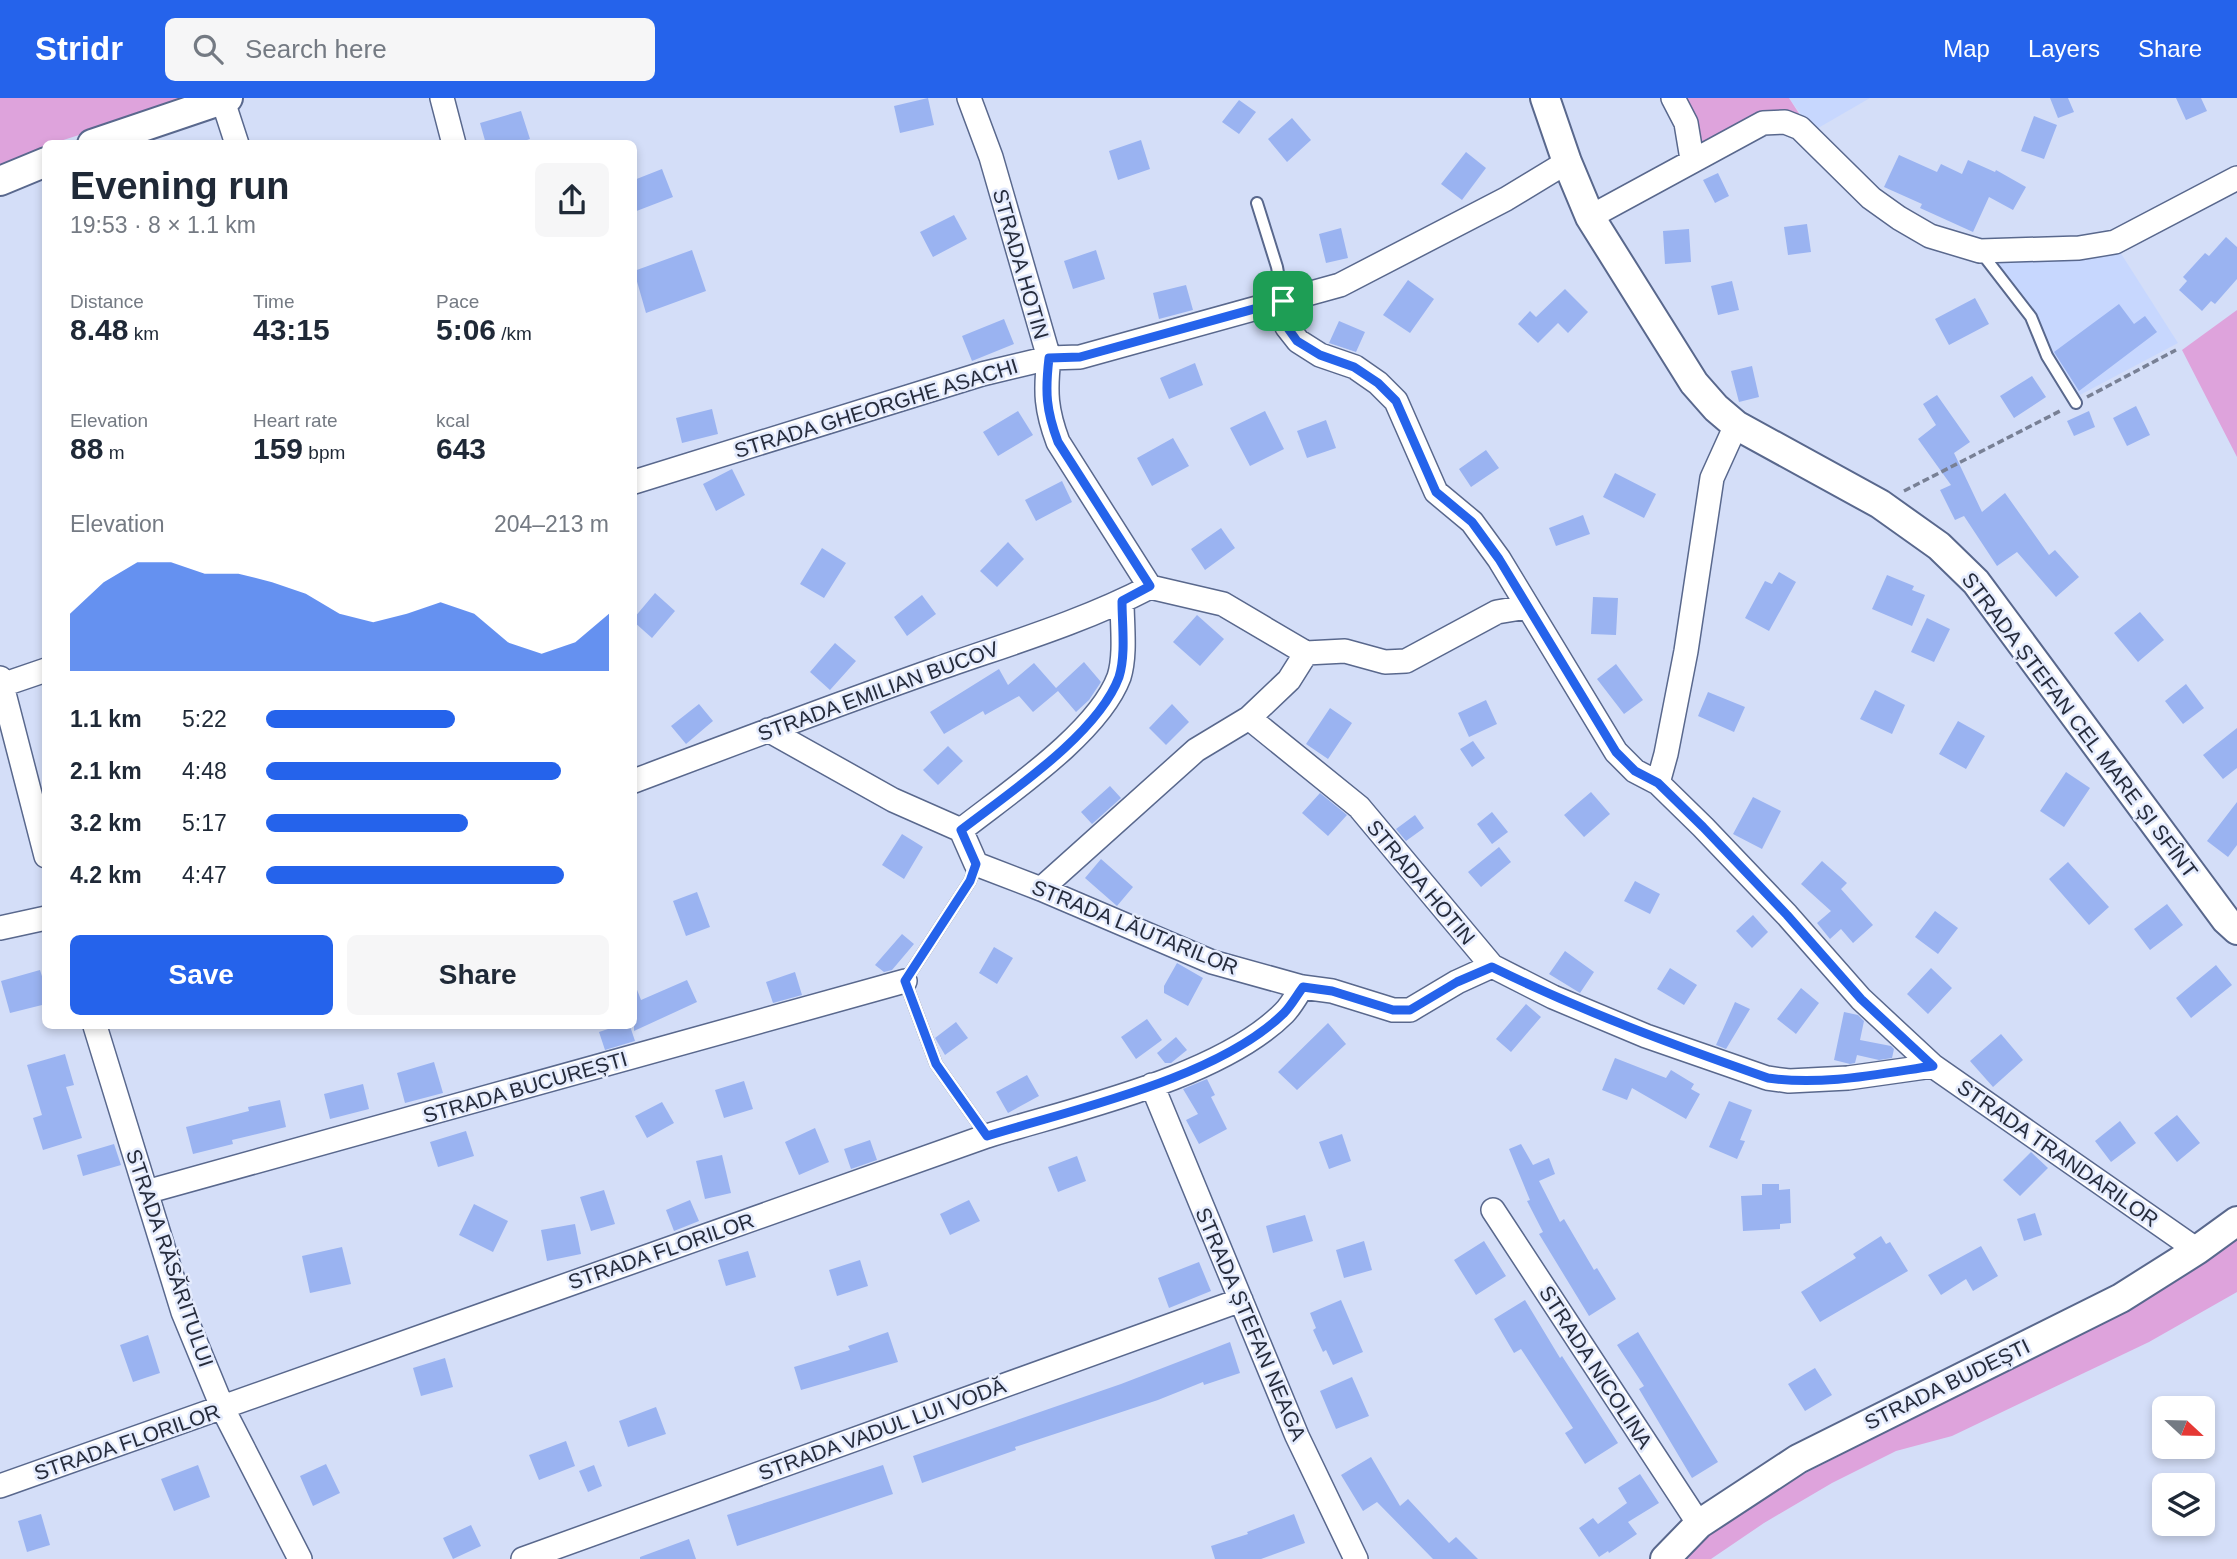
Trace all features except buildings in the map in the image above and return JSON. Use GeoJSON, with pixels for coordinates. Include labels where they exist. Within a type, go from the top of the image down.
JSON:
{"type":"FeatureCollection","features":[{"type":"Feature","properties":{"kind":"street"},"geometry":{"type":"LineString","coordinates":[[442,98],[453,140]]}},
{"type":"Feature","properties":{"kind":"street","name":"STRADA HOTIN"},"geometry":{"type":"LineString","coordinates":[[969,98],[991,157],[1049,358],[1045,391],[1048,416],[1058,442],[1150,586]]}},
{"type":"Feature","properties":{"kind":"street","name":"STRADA ȘTEFAN CEL MARE ȘI SFÎNT"},"geometry":{"type":"LineString","coordinates":[[1545,98],[1590,217],[1694,383],[1716,408],[1736,425],[1880,503],[1939,546],[1976,582],[2226,920],[2237,930]]}},
{"type":"Feature","properties":{"kind":"street"},"geometry":{"type":"LineString","coordinates":[[1673,98],[1686,123],[1692,159]]}},
{"type":"Feature","properties":{"kind":"street"},"geometry":{"type":"LineString","coordinates":[[104,140],[224,99],[236,140]]}},
{"type":"Feature","properties":{"kind":"street"},"geometry":{"type":"LineString","coordinates":[[1590,217],[1692,159],[1763,123],[1786,122],[1800,128],[1871,198],[1899,218],[1930,236],[1980,251],[2079,248],[2115,242],[2237,178]]}},
{"type":"Feature","properties":{"kind":"street","name":"STRADA GHEORGHE ASACHI"},"geometry":{"type":"LineString","coordinates":[[637,481],[982,374],[1049,358],[1080,357],[1340,285],[1506,199],[1567,162]]}},
{"type":"Feature","properties":{"kind":"street"},"geometry":{"type":"LineString","coordinates":[[0,195],[23,172]]}},
{"type":"Feature","properties":{"kind":"street","name":"STRADA TRANDARILOR"},"geometry":{"type":"LineString","coordinates":[[1283,301],[1287,327],[1297,341],[1320,355],[1354,367],[1378,383],[1396,401],[1436,492],[1472,522],[1499,559],[1616,752],[1635,771],[1658,783],[1787,915],[1861,999],[1933,1066],[2197,1250]]}},
{"type":"Feature","properties":{"kind":"street"},"geometry":{"type":"LineString","coordinates":[[1658,783],[1667,754],[1686,651],[1712,478],[1736,425]]}},
{"type":"Feature","properties":{"kind":"street"},"geometry":{"type":"LineString","coordinates":[[1150,586],[1223,604],[1306,653],[1345,651],[1385,662],[1406,661],[1497,612],[1526,607]]}},
{"type":"Feature","properties":{"kind":"street","name":"STRADA EMILIAN BUCOV"},"geometry":{"type":"LineString","coordinates":[[637,780],[1122,601],[1150,586]]}},
{"type":"Feature","properties":{"kind":"street"},"geometry":{"type":"LineString","coordinates":[[961,830],[1034,774],[1086,726],[1105,703],[1119,675],[1122,601]]}},
{"type":"Feature","properties":{"kind":"street"},"geometry":{"type":"LineString","coordinates":[[1041,889],[1196,750],[1249,718],[1289,680],[1306,653]]}},
{"type":"Feature","properties":{"kind":"street"},"geometry":{"type":"LineString","coordinates":[[42,671],[1,682],[42,841]]}},
{"type":"Feature","properties":{"kind":"street","name":"STRADA HOTIN"},"geometry":{"type":"LineString","coordinates":[[1249,718],[1359,807],[1492,967],[1553,997],[1646,1035],[1768,1078],[1789,1081],[1849,1078],[1933,1066]]}},
{"type":"Feature","properties":{"kind":"street"},"geometry":{"type":"LineString","coordinates":[[768,730],[893,800],[961,830],[976,864]]}},
{"type":"Feature","properties":{"kind":"street","name":"STRADA LĂUTARILOR"},"geometry":{"type":"LineString","coordinates":[[976,864],[1212,962],[1303,987],[1332,991],[1393,1010],[1410,1010],[1457,982],[1492,967]]}},
{"type":"Feature","properties":{"kind":"street"},"geometry":{"type":"LineString","coordinates":[[0,928],[42,919]]}},
{"type":"Feature","properties":{"kind":"street","name":"STRADA BUCUREȘTI"},"geometry":{"type":"LineString","coordinates":[[146,1192],[905,981]]}},
{"type":"Feature","properties":{"kind":"street","name":"STRADA FLORILOR"},"geometry":{"type":"LineString","coordinates":[[0,1486],[987,1136],[1152,1085],[1216,1059],[1250,1039],[1284,1012],[1303,987]]}},
{"type":"Feature","properties":{"kind":"street","name":"STRADA RĂSĂRITULUI"},"geometry":{"type":"LineString","coordinates":[[95,1029],[183,1312],[223,1409],[300,1559]]}},
{"type":"Feature","properties":{"kind":"street","name":"STRADA ȘTEFAN NEAGA"},"geometry":{"type":"LineString","coordinates":[[1152,1085],[1347,1557]]}},
{"type":"Feature","properties":{"kind":"street","name":"STRADA NICOLINA"},"geometry":{"type":"LineString","coordinates":[[1493,1210],[1699,1524]]}},
{"type":"Feature","properties":{"kind":"street","name":"STRADA BUDEȘTI"},"geometry":{"type":"LineString","coordinates":[[1665,1559],[1699,1524],[1798,1459],[2121,1297],[2197,1250],[2237,1221]]}},
{"type":"Feature","properties":{"kind":"street","name":"STRADA VADUL LUI VODĂ"},"geometry":{"type":"LineString","coordinates":[[523,1559],[1241,1300]]}},
{"type":"Feature","properties":{"kind":"lane"},"geometry":{"type":"LineString","coordinates":[[1257,203],[1277,267],[1283,301]]}},
{"type":"Feature","properties":{"kind":"lane"},"geometry":{"type":"LineString","coordinates":[[1980,251],[2031,317],[2047,356],[2076,403]]}},
{"type":"Feature","properties":{"kind":"lane"},"geometry":{"type":"LineString","coordinates":[[976,864],[970,881],[905,981],[936,1064],[987,1136]]}},
{"type":"Feature","properties":{"kind":"path"},"geometry":{"type":"LineString","coordinates":[[1880,503],[2176,350]]}},
{"type":"Feature","properties":{"kind":"shaded area"},"geometry":{"type":"Polygon","coordinates":[[[0,98],[195,98],[63,140],[42,140],[42,148],[0,166],[0,98]]]}},
{"type":"Feature","properties":{"kind":"shaded area"},"geometry":{"type":"Polygon","coordinates":[[[1685,98],[1789,98],[1802,118],[1755,115],[1702,143],[1685,98]]]}},
{"type":"Feature","properties":{"kind":"shaded area"},"geometry":{"type":"Polygon","coordinates":[[[1789,98],[1870,98],[1813,131],[1789,98]]]}},
{"type":"Feature","properties":{"kind":"shaded area"},"geometry":{"type":"Polygon","coordinates":[[[2120,252],[2178,343],[2076,397],[1992,258],[2120,252]]]}},
{"type":"Feature","properties":{"kind":"shaded area"},"geometry":{"type":"Polygon","coordinates":[[[2237,310],[2237,457],[2182,350],[2237,310]]]}},
{"type":"Feature","properties":{"kind":"shaded area"},"geometry":{"type":"Polygon","coordinates":[[[2237,1236],[2237,1292],[2149,1342],[1952,1436],[1896,1451],[1832,1483],[1764,1523],[1711,1559],[1680,1559],[1691,1546],[1759,1497],[2104,1320],[2211,1257],[2237,1236]]]}},
{"type":"Feature","properties":{"kind":"route"},"geometry":{"type":"LineString","coordinates":[[1283,301],[1287,327],[1297,341],[1320,355],[1354,367],[1378,383],[1396,401],[1436,492],[1472,522],[1499,559],[1526,607],[1562,661],[1596,724],[1616,752],[1635,771],[1658,783],[1703,827],[1787,915],[1861,999],[1933,1066],[1849,1078],[1789,1081],[1768,1078],[1646,1035],[1553,997],[1492,967],[1457,982],[1410,1010],[1393,1010],[1332,991],[1303,987],[1284,1012],[1250,1039],[1216,1059],[1152,1085],[987,1136],[936,1064],[905,981],[970,881],[976,864],[961,830],[1034,774],[1086,726],[1105,703],[1119,675],[1122,601],[1150,586],[1058,442],[1048,416],[1045,391],[1049,358],[1080,357],[1283,301]]}}]}
